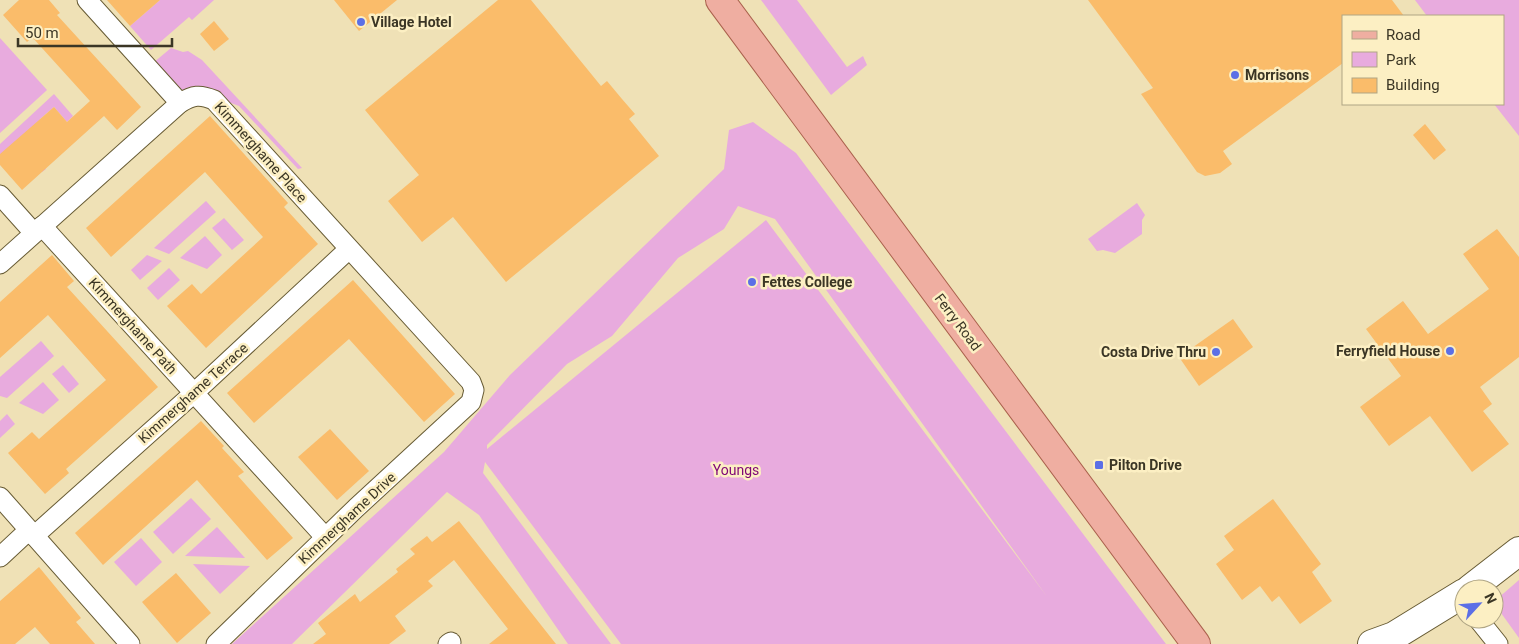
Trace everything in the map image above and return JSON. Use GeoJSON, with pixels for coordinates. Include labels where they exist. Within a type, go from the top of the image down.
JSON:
{"type":"FeatureCollection","features":[{"type":"Feature","properties":{"kind":"main road","name":"Ferry Road"},"geometry":{"type":"LineString","coordinates":[[720,0],[1196,644]]}},
{"type":"Feature","properties":{"kind":"street"},"geometry":{"type":"LineString","coordinates":[[87,0],[180,103]]}},
{"type":"Feature","properties":{"kind":"street","name":"Kimmerghame Place"},"geometry":{"type":"LineString","coordinates":[[0,264],[180,103],[193,95],[203,95],[214,100],[471,382],[474,390]]}},
{"type":"Feature","properties":{"kind":"street","name":"Kimmerghame Path"},"geometry":{"type":"LineString","coordinates":[[0,195],[38,229],[194,393],[325,537]]}},
{"type":"Feature","properties":{"kind":"street","name":"Kimmerghame Terrace"},"geometry":{"type":"LineString","coordinates":[[0,557],[32,533],[194,393],[349,249]]}},
{"type":"Feature","properties":{"kind":"street","name":"Kimmerghame Drive"},"geometry":{"type":"LineString","coordinates":[[216,644],[325,537],[471,402],[474,390]]}},
{"type":"Feature","properties":{"kind":"street"},"geometry":{"type":"LineString","coordinates":[[0,497],[130,644]]}},
{"type":"Feature","properties":{"kind":"street"},"geometry":{"type":"LineString","coordinates":[[1484,579],[1519,551]]}},
{"type":"Feature","properties":{"kind":"street"},"geometry":{"type":"LineString","coordinates":[[1372,644],[1394,636],[1454,601]]}},
{"type":"Feature","properties":{"kind":"street"},"geometry":{"type":"LineString","coordinates":[[1486,629],[1498,644]]}},
{"type":"Feature","properties":{"kind":"green space"},"geometry":{"type":"Polygon","coordinates":[[[160,0],[214,0],[192,20],[189,17],[151,50],[130,26],[160,0]]]}},
{"type":"Feature","properties":{"kind":"green space"},"geometry":{"type":"Polygon","coordinates":[[[761,0],[797,0],[847,67],[863,56],[867,65],[831,95],[761,0]]]}},
{"type":"Feature","properties":{"kind":"green space"},"geometry":{"type":"Polygon","coordinates":[[[1415,0],[1519,0],[1519,136],[1495,105],[1504,105],[1504,15],[1426,15],[1415,0]]]}},
{"type":"Feature","properties":{"kind":"green space"},"geometry":{"type":"Polygon","coordinates":[[[0,38],[47,90],[0,133],[0,38]]]}},
{"type":"Feature","properties":{"kind":"green space"},"geometry":{"type":"Polygon","coordinates":[[[171,48],[183,52],[188,51],[202,60],[302,168],[298,169],[239,106],[191,88],[180,91],[153,63],[171,48]]]}},
{"type":"Feature","properties":{"kind":"green space"},"geometry":{"type":"Polygon","coordinates":[[[54,94],[73,116],[67,122],[54,107],[40,119],[67,149],[18,139],[46,169],[42,172],[28,157],[0,154],[0,144],[54,94]]]}},
{"type":"Feature","properties":{"kind":"green space","name":"Youngs"},"geometry":{"type":"Polygon","coordinates":[[[753,122],[796,153],[1166,644],[621,644],[485,462],[483,473],[611,644],[568,644],[479,515],[447,492],[292,644],[232,644],[444,452],[510,375],[724,169],[729,130],[753,122]],[[738,206],[724,229],[678,258],[612,336],[567,364],[487,445],[487,449],[766,220],[1048,598],[775,219],[738,206]]]}},
{"type":"Feature","properties":{"kind":"green space"},"geometry":{"type":"Polygon","coordinates":[[[206,201],[216,212],[169,254],[154,248],[206,201]]]}},
{"type":"Feature","properties":{"kind":"green space"},"geometry":{"type":"Polygon","coordinates":[[[1137,203],[1145,215],[1142,220],[1142,234],[1115,253],[1103,250],[1097,251],[1088,239],[1137,203]]]}},
{"type":"Feature","properties":{"kind":"green space"},"geometry":{"type":"Polygon","coordinates":[[[224,218],[244,240],[232,250],[212,228],[224,218]]]}},
{"type":"Feature","properties":{"kind":"green space"},"geometry":{"type":"Polygon","coordinates":[[[205,236],[222,255],[207,269],[180,258],[205,236]]]}},
{"type":"Feature","properties":{"kind":"green space"},"geometry":{"type":"Polygon","coordinates":[[[147,255],[162,261],[140,280],[131,270],[147,255]]]}},
{"type":"Feature","properties":{"kind":"green space"},"geometry":{"type":"Polygon","coordinates":[[[169,268],[180,280],[158,300],[147,288],[169,268]]]}},
{"type":"Feature","properties":{"kind":"green space"},"geometry":{"type":"Polygon","coordinates":[[[41,341],[54,356],[7,398],[0,396],[0,377],[41,341]]]}},
{"type":"Feature","properties":{"kind":"green space"},"geometry":{"type":"Polygon","coordinates":[[[63,365],[79,384],[69,393],[52,374],[63,365]]]}},
{"type":"Feature","properties":{"kind":"green space"},"geometry":{"type":"Polygon","coordinates":[[[43,382],[59,400],[43,414],[19,403],[43,382]]]}},
{"type":"Feature","properties":{"kind":"green space"},"geometry":{"type":"Polygon","coordinates":[[[7,414],[15,424],[0,438],[0,421],[7,414]]]}},
{"type":"Feature","properties":{"kind":"green space"},"geometry":{"type":"Polygon","coordinates":[[[191,498],[211,519],[173,554],[153,532],[191,498]]]}},
{"type":"Feature","properties":{"kind":"green space"},"geometry":{"type":"Polygon","coordinates":[[[217,527],[245,558],[185,556],[217,527]]]}},
{"type":"Feature","properties":{"kind":"green space"},"geometry":{"type":"Polygon","coordinates":[[[141,538],[162,562],[136,586],[114,562],[141,538]]]}},
{"type":"Feature","properties":{"kind":"green space"},"geometry":{"type":"Polygon","coordinates":[[[193,564],[250,566],[220,594],[193,564]]]}},
{"type":"Feature","properties":{"kind":"green space"},"geometry":{"type":"Polygon","coordinates":[[[1519,580],[1519,638],[1504,617],[1504,593],[1519,580]]]}},
{"type":"Feature","properties":{"kind":"building"},"geometry":{"type":"Polygon","coordinates":[[[19,0],[49,0],[60,13],[57,15],[141,107],[117,130],[104,116],[22,190],[0,165],[0,154],[54,107],[67,122],[90,101],[32,37],[27,42],[3,15],[19,0]]]}},
{"type":"Feature","properties":{"kind":"building"},"geometry":{"type":"Polygon","coordinates":[[[107,0],[160,0],[130,26],[107,0]]]}},
{"type":"Feature","properties":{"kind":"building","name":"Village Hotel"},"geometry":{"type":"Polygon","coordinates":[[[334,0],[397,0],[359,31],[334,0]]]}},
{"type":"Feature","properties":{"kind":"building"},"geometry":{"type":"Polygon","coordinates":[[[498,0],[531,0],[601,86],[607,81],[635,114],[629,119],[659,156],[506,282],[453,217],[422,242],[388,201],[419,175],[365,110],[498,0]]]}},
{"type":"Feature","properties":{"kind":"building","name":"Morrisons"},"geometry":{"type":"Polygon","coordinates":[[[1088,0],[1392,0],[1403,15],[1342,15],[1342,64],[1223,151],[1232,164],[1220,173],[1205,176],[1197,172],[1141,94],[1153,88],[1088,0]]]}},
{"type":"Feature","properties":{"kind":"building"},"geometry":{"type":"Polygon","coordinates":[[[214,21],[229,39],[214,51],[200,34],[214,21]]]}},
{"type":"Feature","properties":{"kind":"building"},"geometry":{"type":"Polygon","coordinates":[[[210,116],[288,203],[284,207],[318,244],[206,348],[167,306],[192,284],[201,294],[263,237],[205,172],[111,257],[86,228],[210,116]]]}},
{"type":"Feature","properties":{"kind":"building"},"geometry":{"type":"Polygon","coordinates":[[[1425,124],[1446,150],[1434,160],[1413,135],[1425,124]]]}},
{"type":"Feature","properties":{"kind":"building","name":"Ferryfield House"},"geometry":{"type":"Polygon","coordinates":[[[1497,229],[1519,257],[1519,357],[1480,387],[1492,404],[1483,411],[1509,444],[1472,472],[1430,416],[1389,446],[1360,407],[1401,376],[1366,329],[1403,301],[1428,334],[1489,289],[1463,254],[1497,229]]]}},
{"type":"Feature","properties":{"kind":"building"},"geometry":{"type":"Polygon","coordinates":[[[52,255],[74,281],[67,287],[158,387],[66,469],[69,473],[45,494],[8,453],[32,432],[39,439],[106,380],[48,315],[0,358],[0,302],[52,255]]]}},
{"type":"Feature","properties":{"kind":"building"},"geometry":{"type":"Polygon","coordinates":[[[353,280],[455,394],[424,422],[349,339],[254,423],[227,393],[353,280]]]}},
{"type":"Feature","properties":{"kind":"building","name":"Costa Drive Thru"},"geometry":{"type":"Polygon","coordinates":[[[1233,319],[1253,347],[1199,386],[1179,357],[1233,319]]]}},
{"type":"Feature","properties":{"kind":"building"},"geometry":{"type":"Polygon","coordinates":[[[201,421],[244,472],[238,476],[293,538],[267,560],[197,480],[103,565],[75,533],[201,421]]]}},
{"type":"Feature","properties":{"kind":"building"},"geometry":{"type":"Polygon","coordinates":[[[330,429],[369,471],[337,500],[298,457],[330,429]]]}},
{"type":"Feature","properties":{"kind":"building"},"geometry":{"type":"Polygon","coordinates":[[[1273,499],[1321,564],[1312,572],[1332,601],[1300,624],[1279,596],[1272,602],[1260,586],[1242,600],[1216,564],[1234,550],[1224,536],[1273,499]]]}},
{"type":"Feature","properties":{"kind":"building"},"geometry":{"type":"Polygon","coordinates":[[[459,521],[556,644],[489,644],[508,629],[454,560],[428,581],[433,586],[395,616],[406,631],[389,644],[313,644],[326,634],[318,623],[355,594],[360,602],[398,572],[396,569],[415,554],[410,549],[427,536],[432,542],[459,521]]]}},
{"type":"Feature","properties":{"kind":"building"},"geometry":{"type":"Polygon","coordinates":[[[39,567],[81,618],[76,622],[95,644],[50,644],[35,627],[15,644],[0,644],[0,601],[39,567]]]}},
{"type":"Feature","properties":{"kind":"building"},"geometry":{"type":"Polygon","coordinates":[[[176,573],[211,613],[177,643],[142,602],[176,573]]]}},
{"type":"Feature","properties":{"kind":"place","name":"Village Hotel"},"geometry":{"type":"Point","coordinates":[361,22]}},
{"type":"Feature","properties":{"kind":"place","name":"Morrisons"},"geometry":{"type":"Point","coordinates":[1235,75]}},
{"type":"Feature","properties":{"kind":"place","name":"Fettes College"},"geometry":{"type":"Point","coordinates":[752,282]}},
{"type":"Feature","properties":{"kind":"place","name":"Ferryfield House"},"geometry":{"type":"Point","coordinates":[1450,351]}},
{"type":"Feature","properties":{"kind":"place","name":"Costa Drive Thru"},"geometry":{"type":"Point","coordinates":[1216,352]}},
{"type":"Feature","properties":{"kind":"place","name":"Pilton Drive"},"geometry":{"type":"Point","coordinates":[1099,465]}}]}
